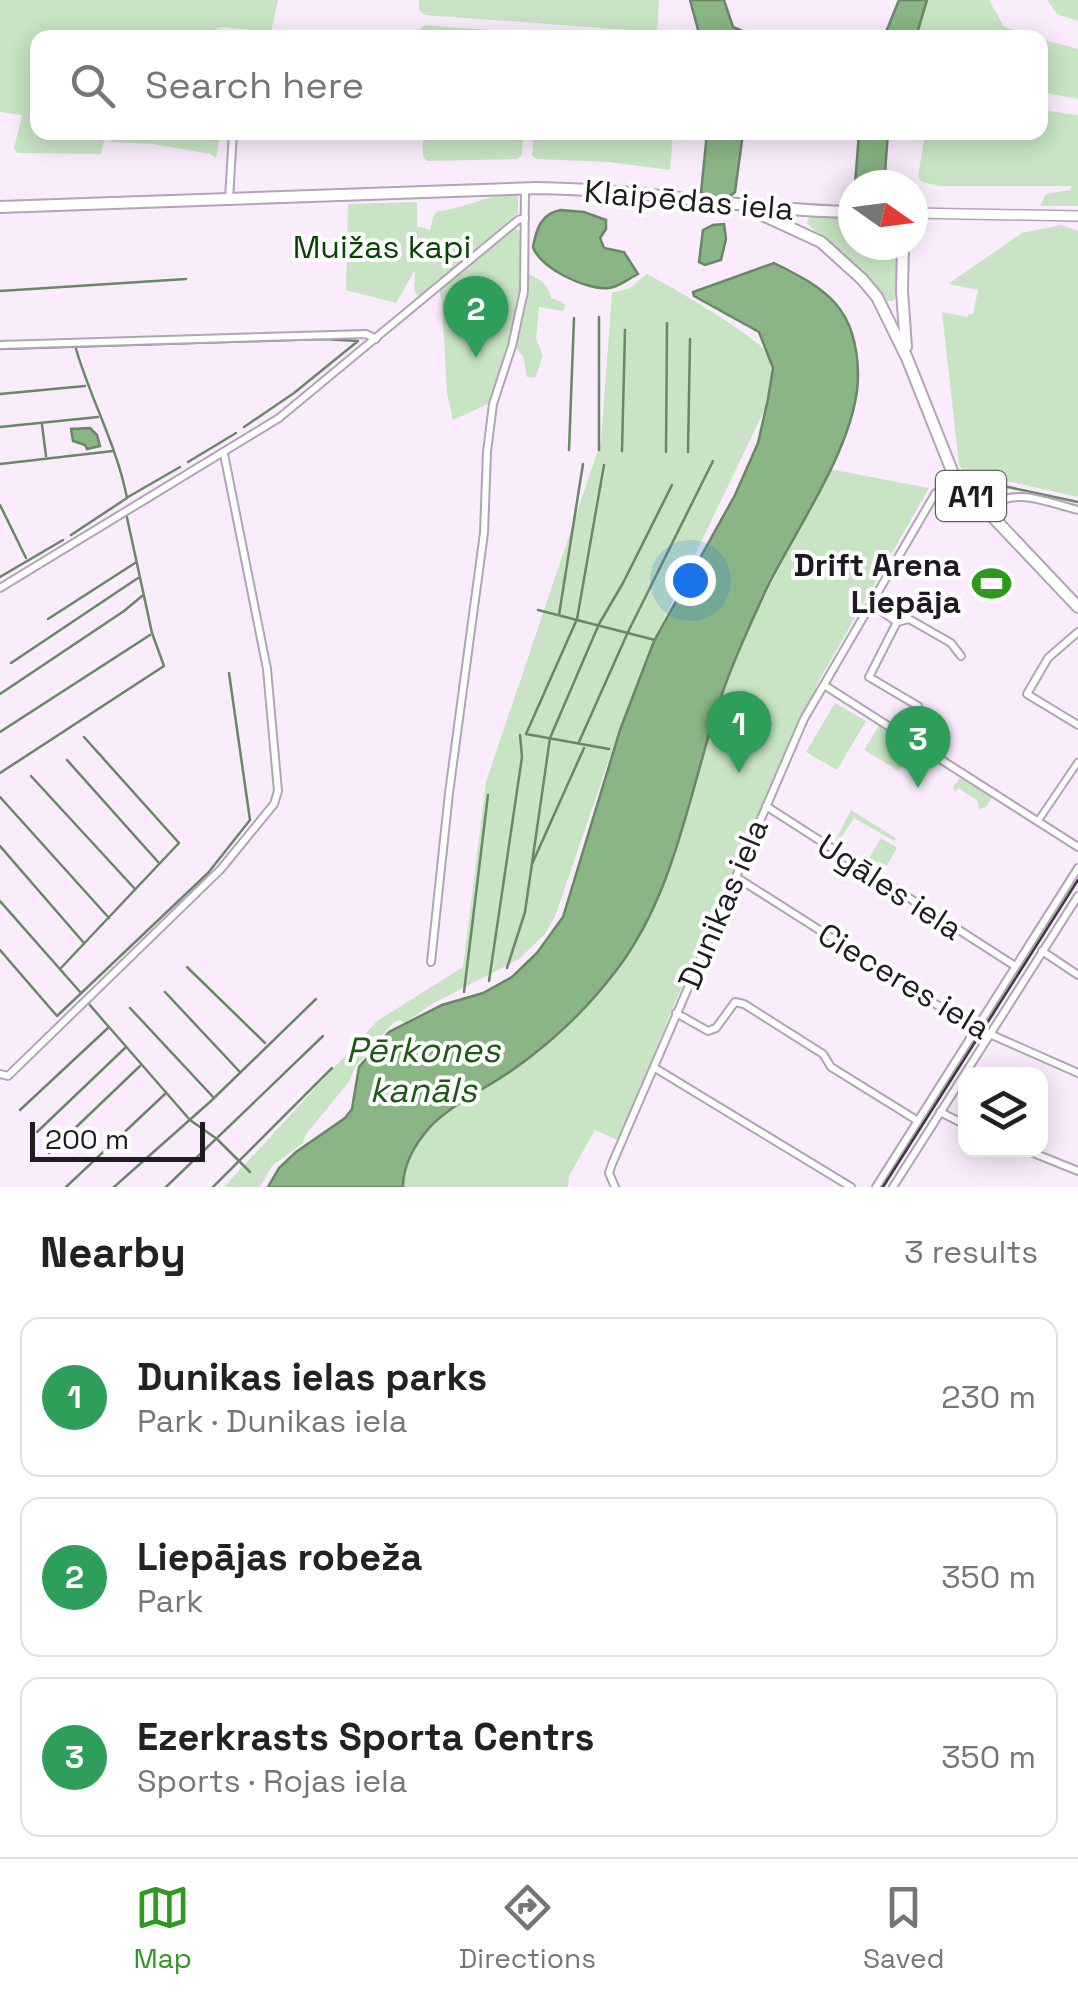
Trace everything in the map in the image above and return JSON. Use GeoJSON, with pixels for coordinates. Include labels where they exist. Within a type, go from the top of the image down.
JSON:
{"type":"FeatureCollection","features":[{"type":"Feature","properties":{"kind":"highway","name":"A11"},"geometry":{"type":"LineString","coordinates":[[0,207],[525,188]]}},
{"type":"Feature","properties":{"kind":"highway","name":"Klaipēdas iela"},"geometry":{"type":"LineString","coordinates":[[525,188],[603,190],[736,206],[838,212]]}},
{"type":"Feature","properties":{"kind":"highway","name":"A11"},"geometry":{"type":"LineString","coordinates":[[736,206],[777,219],[821,242],[848,264],[877,297],[907,358],[954,476],[1078,607]]}},
{"type":"Feature","properties":{"kind":"highway"},"geometry":{"type":"LineString","coordinates":[[810,211],[804,214],[802,222],[821,242]]}},
{"type":"Feature","properties":{"kind":"highway","name":"A11"},"geometry":{"type":"LineString","coordinates":[[903,260],[907,358]]}},
{"type":"Feature","properties":{"kind":"highway"},"geometry":{"type":"LineString","coordinates":[[877,297],[892,307],[897,305],[902,291]]}},
{"type":"Feature","properties":{"kind":"main road"},"geometry":{"type":"LineString","coordinates":[[928,213],[1078,216]]}},
{"type":"Feature","properties":{"kind":"street"},"geometry":{"type":"LineString","coordinates":[[229,199],[233,140]]}},
{"type":"Feature","properties":{"kind":"street"},"geometry":{"type":"LineString","coordinates":[[431,962],[484,533],[493,404],[522,303],[525,188]]}},
{"type":"Feature","properties":{"kind":"street"},"geometry":{"type":"LineString","coordinates":[[0,588],[224,454],[306,399],[525,218]]}},
{"type":"Feature","properties":{"kind":"street"},"geometry":{"type":"LineString","coordinates":[[0,345],[366,334],[376,338]]}},
{"type":"Feature","properties":{"kind":"street"},"geometry":{"type":"LineString","coordinates":[[0,1074],[8,1076],[221,869],[274,804],[278,791],[267,669],[224,454]]}},
{"type":"Feature","properties":{"kind":"street","name":"Dunikas iela"},"geometry":{"type":"LineString","coordinates":[[615,1187],[609,1172],[612,1164],[804,719],[935,494],[954,476]]}},
{"type":"Feature","properties":{"kind":"street"},"geometry":{"type":"LineString","coordinates":[[985,511],[997,500],[1011,495],[1078,510]]}},
{"type":"Feature","properties":{"kind":"street"},"geometry":{"type":"LineString","coordinates":[[871,604],[898,622]]}},
{"type":"Feature","properties":{"kind":"street"},"geometry":{"type":"LineString","coordinates":[[902,735],[918,706],[869,677],[898,622],[909,618],[951,643],[961,656]]}},
{"type":"Feature","properties":{"kind":"street"},"geometry":{"type":"LineString","coordinates":[[1078,632],[1048,658],[1027,694],[1078,725]]}},
{"type":"Feature","properties":{"kind":"street"},"geometry":{"type":"LineString","coordinates":[[824,684],[1078,847]]}},
{"type":"Feature","properties":{"kind":"street"},"geometry":{"type":"LineString","coordinates":[[1038,821],[1078,762]]}},
{"type":"Feature","properties":{"kind":"street","name":"Ugāles iela"},"geometry":{"type":"LineString","coordinates":[[766,806],[1015,966]]}},
{"type":"Feature","properties":{"kind":"street"},"geometry":{"type":"LineString","coordinates":[[876,1187],[1078,868]]}},
{"type":"Feature","properties":{"kind":"street","name":"Cieceres iela"},"geometry":{"type":"LineString","coordinates":[[736,877],[968,1024],[1078,1073]]}},
{"type":"Feature","properties":{"kind":"street"},"geometry":{"type":"LineString","coordinates":[[892,1187],[1078,896]]}},
{"type":"Feature","properties":{"kind":"street"},"geometry":{"type":"LineString","coordinates":[[1042,951],[1078,975]]}},
{"type":"Feature","properties":{"kind":"street"},"geometry":{"type":"LineString","coordinates":[[676,1013],[708,1031],[716,1028],[730,1006],[738,1002],[918,1121]]}},
{"type":"Feature","properties":{"kind":"street"},"geometry":{"type":"LineString","coordinates":[[655,1068],[850,1187]]}},
{"type":"Feature","properties":{"kind":"street"},"geometry":{"type":"LineString","coordinates":[[940,1112],[958,1121]]}},
{"type":"Feature","properties":{"kind":"street"},"geometry":{"type":"LineString","coordinates":[[1043,1157],[1078,1171]]}},
{"type":"Feature","properties":{"kind":"green space"},"geometry":{"type":"Polygon","coordinates":[[[0,0],[278,0],[271,30],[30,30],[30,140],[104,140],[101,154],[17,153],[14,148],[22,115],[0,112],[0,0]]]}},
{"type":"Feature","properties":{"kind":"green space"},"geometry":{"type":"Polygon","coordinates":[[[419,0],[659,0],[657,30],[425,15],[419,10],[419,0]]]}},
{"type":"Feature","properties":{"kind":"green space"},"geometry":{"type":"Polygon","coordinates":[[[927,0],[989,0],[1004,27],[1014,30],[918,30],[927,0]]]}},
{"type":"Feature","properties":{"kind":"green space"},"geometry":{"type":"Polygon","coordinates":[[[1047,0],[1078,0],[1078,21],[1057,14],[1047,0]]]}},
{"type":"Feature","properties":{"kind":"green space"},"geometry":{"type":"Polygon","coordinates":[[[424,25],[488,30],[420,30],[424,25]]]}},
{"type":"Feature","properties":{"kind":"green space"},"geometry":{"type":"Polygon","coordinates":[[[1048,41],[1078,49],[1078,99],[1048,93],[1048,41]]]}},
{"type":"Feature","properties":{"kind":"green space"},"geometry":{"type":"Polygon","coordinates":[[[1048,111],[1078,115],[1078,206],[1040,206],[1046,194],[1070,190],[1072,186],[928,183],[928,170],[919,170],[924,140],[1048,140],[1048,111]]]}},
{"type":"Feature","properties":{"kind":"green space"},"geometry":{"type":"Polygon","coordinates":[[[219,140],[216,158],[154,144],[111,142],[219,140]]]}},
{"type":"Feature","properties":{"kind":"green space"},"geometry":{"type":"Polygon","coordinates":[[[423,140],[523,140],[522,155],[517,159],[427,161],[423,157],[423,140]]]}},
{"type":"Feature","properties":{"kind":"green space"},"geometry":{"type":"Polygon","coordinates":[[[533,140],[672,140],[670,170],[536,159],[532,155],[533,140]]]}},
{"type":"Feature","properties":{"kind":"green space","name":"Muižas kapi"},"geometry":{"type":"Polygon","coordinates":[[[503,193],[518,195],[518,213],[419,297],[414,291],[415,270],[396,303],[346,290],[348,204],[417,202],[417,226],[430,230],[438,211],[503,193]]]}},
{"type":"Feature","properties":{"kind":"green space"},"geometry":{"type":"Polygon","coordinates":[[[810,215],[838,216],[838,253],[807,223],[810,215]]]}},
{"type":"Feature","properties":{"kind":"green space"},"geometry":{"type":"Polygon","coordinates":[[[1061,225],[1078,231],[1078,497],[963,471],[959,465],[942,312],[967,317],[973,314],[978,290],[948,284],[1022,233],[1061,225]]]}},
{"type":"Feature","properties":{"kind":"green space"},"geometry":{"type":"Polygon","coordinates":[[[514,228],[522,232],[522,290],[492,402],[453,420],[447,393],[439,291],[514,228]]]}},
{"type":"Feature","properties":{"kind":"green space"},"geometry":{"type":"Polygon","coordinates":[[[845,260],[899,260],[898,292],[893,301],[887,301],[845,260]]]}},
{"type":"Feature","properties":{"kind":"green space"},"geometry":{"type":"Polygon","coordinates":[[[529,274],[544,283],[551,298],[563,302],[565,307],[563,311],[539,307],[536,339],[543,356],[535,378],[527,377],[523,356],[515,346],[529,274]]]}},
{"type":"Feature","properties":{"kind":"green space"},"geometry":{"type":"Polygon","coordinates":[[[647,274],[758,344],[768,358],[770,381],[764,411],[655,638],[556,914],[545,934],[519,959],[432,1004],[405,1023],[393,1023],[355,1067],[349,1082],[306,1134],[303,1143],[272,1166],[260,1187],[224,1187],[377,1021],[463,967],[486,782],[601,441],[612,293],[630,288],[647,274]]]}},
{"type":"Feature","properties":{"kind":"green space"},"geometry":{"type":"Polygon","coordinates":[[[829,469],[929,488],[820,679],[670,1014],[620,1141],[595,1130],[569,1176],[568,1187],[403,1187],[411,1154],[431,1127],[521,1064],[565,1027],[604,986],[636,940],[653,908],[678,841],[730,672],[829,469]]]}},
{"type":"Feature","properties":{"kind":"green space"},"geometry":{"type":"Polygon","coordinates":[[[835,703],[866,721],[837,770],[806,752],[835,703]]]}},
{"type":"Feature","properties":{"kind":"green space"},"geometry":{"type":"Polygon","coordinates":[[[880,724],[912,746],[897,770],[864,750],[880,724]]]}},
{"type":"Feature","properties":{"kind":"green space"},"geometry":{"type":"Polygon","coordinates":[[[959,779],[989,794],[991,799],[986,807],[979,809],[978,801],[958,788],[955,792],[953,787],[959,779]]]}},
{"type":"Feature","properties":{"kind":"green space"},"geometry":{"type":"Polygon","coordinates":[[[851,810],[896,838],[894,841],[854,818],[839,841],[836,839],[851,810]]]}},
{"type":"Feature","properties":{"kind":"green space"},"geometry":{"type":"Polygon","coordinates":[[[881,838],[897,848],[884,870],[868,860],[881,838]]]}},
{"type":"Feature","properties":{"kind":"water"},"geometry":{"type":"Polygon","coordinates":[[[690,0],[724,0],[733,27],[740,30],[698,30],[690,0]]]}},
{"type":"Feature","properties":{"kind":"water"},"geometry":{"type":"Polygon","coordinates":[[[899,0],[927,0],[918,30],[887,30],[899,0]]]}},
{"type":"Feature","properties":{"kind":"water"},"geometry":{"type":"Polygon","coordinates":[[[706,140],[742,140],[735,192],[728,198],[701,193],[706,140]]]}},
{"type":"Feature","properties":{"kind":"water"},"geometry":{"type":"Polygon","coordinates":[[[858,140],[887,140],[885,170],[856,170],[858,140]]]}},
{"type":"Feature","properties":{"kind":"water"},"geometry":{"type":"Polygon","coordinates":[[[561,210],[584,212],[606,220],[600,238],[604,248],[624,252],[638,274],[616,286],[600,288],[565,276],[545,263],[533,247],[536,234],[544,219],[561,210]]]}},
{"type":"Feature","properties":{"kind":"water"},"geometry":{"type":"Polygon","coordinates":[[[724,224],[726,239],[721,260],[705,265],[699,262],[703,230],[724,224]]]}},
{"type":"Feature","properties":{"kind":"water","name":"Pērkones kanāls"},"geometry":{"type":"Polygon","coordinates":[[[774,263],[824,292],[845,317],[856,351],[856,400],[824,484],[767,588],[731,670],[664,883],[634,944],[604,986],[553,1038],[430,1127],[411,1155],[403,1187],[268,1187],[279,1168],[296,1152],[345,1118],[352,1109],[359,1067],[389,1032],[442,1005],[483,993],[512,977],[537,953],[563,917],[620,730],[654,641],[735,495],[758,443],[768,399],[773,368],[759,332],[693,292],[774,263]]]}},
{"type":"Feature","properties":{"kind":"water"},"geometry":{"type":"Polygon","coordinates":[[[90,428],[100,446],[87,449],[73,441],[71,429],[90,428]]]}},
{"type":"Feature","properties":{"kind":"waterway"},"geometry":{"type":"LineString","coordinates":[[0,291],[186,279]]}},
{"type":"Feature","properties":{"kind":"waterway"},"geometry":{"type":"LineString","coordinates":[[599,317],[599,450]]}},
{"type":"Feature","properties":{"kind":"waterway"},"geometry":{"type":"LineString","coordinates":[[569,450],[574,318]]}},
{"type":"Feature","properties":{"kind":"waterway"},"geometry":{"type":"LineString","coordinates":[[666,452],[667,323]]}},
{"type":"Feature","properties":{"kind":"waterway"},"geometry":{"type":"LineString","coordinates":[[622,451],[625,330]]}},
{"type":"Feature","properties":{"kind":"waterway"},"geometry":{"type":"LineString","coordinates":[[688,452],[690,339]]}},
{"type":"Feature","properties":{"kind":"waterway"},"geometry":{"type":"LineString","coordinates":[[0,349],[358,341],[244,427]]}},
{"type":"Feature","properties":{"kind":"waterway"},"geometry":{"type":"LineString","coordinates":[[71,535],[127,498],[76,349]]}},
{"type":"Feature","properties":{"kind":"waterway"},"geometry":{"type":"LineString","coordinates":[[0,394],[85,386]]}},
{"type":"Feature","properties":{"kind":"waterway"},"geometry":{"type":"LineString","coordinates":[[0,427],[98,417]]}},
{"type":"Feature","properties":{"kind":"waterway"},"geometry":{"type":"LineString","coordinates":[[42,425],[46,456]]}},
{"type":"Feature","properties":{"kind":"waterway"},"geometry":{"type":"LineString","coordinates":[[188,462],[236,433]]}},
{"type":"Feature","properties":{"kind":"waterway"},"geometry":{"type":"LineString","coordinates":[[0,464],[113,451]]}},
{"type":"Feature","properties":{"kind":"waterway"},"geometry":{"type":"LineString","coordinates":[[579,742],[628,632],[713,461]]}},
{"type":"Feature","properties":{"kind":"waterway"},"geometry":{"type":"LineString","coordinates":[[559,615],[583,464]]}},
{"type":"Feature","properties":{"kind":"waterway"},"geometry":{"type":"LineString","coordinates":[[604,465],[577,619],[526,734],[609,749]]}},
{"type":"Feature","properties":{"kind":"waterway"},"geometry":{"type":"LineString","coordinates":[[128,497],[180,467]]}},
{"type":"Feature","properties":{"kind":"waterway"},"geometry":{"type":"LineString","coordinates":[[971,479],[1078,502]]}},
{"type":"Feature","properties":{"kind":"waterway"},"geometry":{"type":"LineString","coordinates":[[507,968],[525,912],[550,738],[599,624],[672,485]]}},
{"type":"Feature","properties":{"kind":"waterway"},"geometry":{"type":"LineString","coordinates":[[0,505],[26,558]]}},
{"type":"Feature","properties":{"kind":"waterway"},"geometry":{"type":"LineString","coordinates":[[0,773],[164,666],[152,633],[126,513]]}},
{"type":"Feature","properties":{"kind":"waterway"},"geometry":{"type":"LineString","coordinates":[[0,577],[63,540]]}},
{"type":"Feature","properties":{"kind":"waterway"},"geometry":{"type":"LineString","coordinates":[[48,619],[135,563]]}},
{"type":"Feature","properties":{"kind":"waterway"},"geometry":{"type":"LineString","coordinates":[[11,663],[138,578]]}},
{"type":"Feature","properties":{"kind":"waterway"},"geometry":{"type":"LineString","coordinates":[[0,694],[142,596]]}},
{"type":"Feature","properties":{"kind":"waterway"},"geometry":{"type":"LineString","coordinates":[[538,610],[655,640]]}},
{"type":"Feature","properties":{"kind":"waterway"},"geometry":{"type":"LineString","coordinates":[[0,732],[150,635]]}},
{"type":"Feature","properties":{"kind":"waterway"},"geometry":{"type":"LineString","coordinates":[[0,950],[57,1016],[208,873],[250,820],[229,673]]}},
{"type":"Feature","properties":{"kind":"waterway"},"geometry":{"type":"LineString","coordinates":[[489,981],[522,757],[520,735]]}},
{"type":"Feature","properties":{"kind":"waterway"},"geometry":{"type":"LineString","coordinates":[[60,969],[179,843],[84,737]]}},
{"type":"Feature","properties":{"kind":"waterway"},"geometry":{"type":"LineString","coordinates":[[532,864],[584,748]]}},
{"type":"Feature","properties":{"kind":"waterway"},"geometry":{"type":"LineString","coordinates":[[67,760],[159,863]]}},
{"type":"Feature","properties":{"kind":"waterway"},"geometry":{"type":"LineString","coordinates":[[31,776],[135,889]]}},
{"type":"Feature","properties":{"kind":"waterway"},"geometry":{"type":"LineString","coordinates":[[464,992],[488,795]]}},
{"type":"Feature","properties":{"kind":"waterway"},"geometry":{"type":"LineString","coordinates":[[0,797],[109,918]]}},
{"type":"Feature","properties":{"kind":"waterway"},"geometry":{"type":"LineString","coordinates":[[0,846],[84,943]]}},
{"type":"Feature","properties":{"kind":"waterway"},"geometry":{"type":"LineString","coordinates":[[0,901],[81,993]]}},
{"type":"Feature","properties":{"kind":"waterway"},"geometry":{"type":"LineString","coordinates":[[187,967],[265,1043]]}},
{"type":"Feature","properties":{"kind":"waterway"},"geometry":{"type":"LineString","coordinates":[[165,992],[239,1071]]}},
{"type":"Feature","properties":{"kind":"waterway"},"geometry":{"type":"LineString","coordinates":[[114,1187],[211,1101],[316,999]]}},
{"type":"Feature","properties":{"kind":"waterway"},"geometry":{"type":"LineString","coordinates":[[89,1004],[108,1026]]}},
{"type":"Feature","properties":{"kind":"waterway"},"geometry":{"type":"LineString","coordinates":[[130,1008],[214,1098]]}},
{"type":"Feature","properties":{"kind":"waterway"},"geometry":{"type":"LineString","coordinates":[[20,1110],[109,1027],[190,1120],[217,1139],[250,1172]]}},
{"type":"Feature","properties":{"kind":"waterway"},"geometry":{"type":"LineString","coordinates":[[166,1187],[323,1036]]}},
{"type":"Feature","properties":{"kind":"waterway"},"geometry":{"type":"LineString","coordinates":[[37,1132],[125,1048]]}},
{"type":"Feature","properties":{"kind":"waterway"},"geometry":{"type":"LineString","coordinates":[[49,1153],[140,1066]]}},
{"type":"Feature","properties":{"kind":"waterway"},"geometry":{"type":"LineString","coordinates":[[213,1187],[332,1068]]}},
{"type":"Feature","properties":{"kind":"waterway"},"geometry":{"type":"LineString","coordinates":[[66,1187],[165,1094]]}},
{"type":"Feature","properties":{"kind":"tram line"},"geometry":{"type":"LineString","coordinates":[[883,1187],[1078,880]]}},
{"type":"Feature","properties":{"kind":"place","name":"Liepājas robeža"},"geometry":{"type":"Point","coordinates":[476,358]}},
{"type":"Feature","properties":{"kind":"place","name":"Drift Arena Liepāja"},"geometry":{"type":"Point","coordinates":[991,583]}},
{"type":"Feature","properties":{"kind":"place","name":"Dunikas ielas parks"},"geometry":{"type":"Point","coordinates":[739,773]}},
{"type":"Feature","properties":{"kind":"place","name":"Ezerkrasts Sporta Centrs"},"geometry":{"type":"Point","coordinates":[918,788]}}]}
